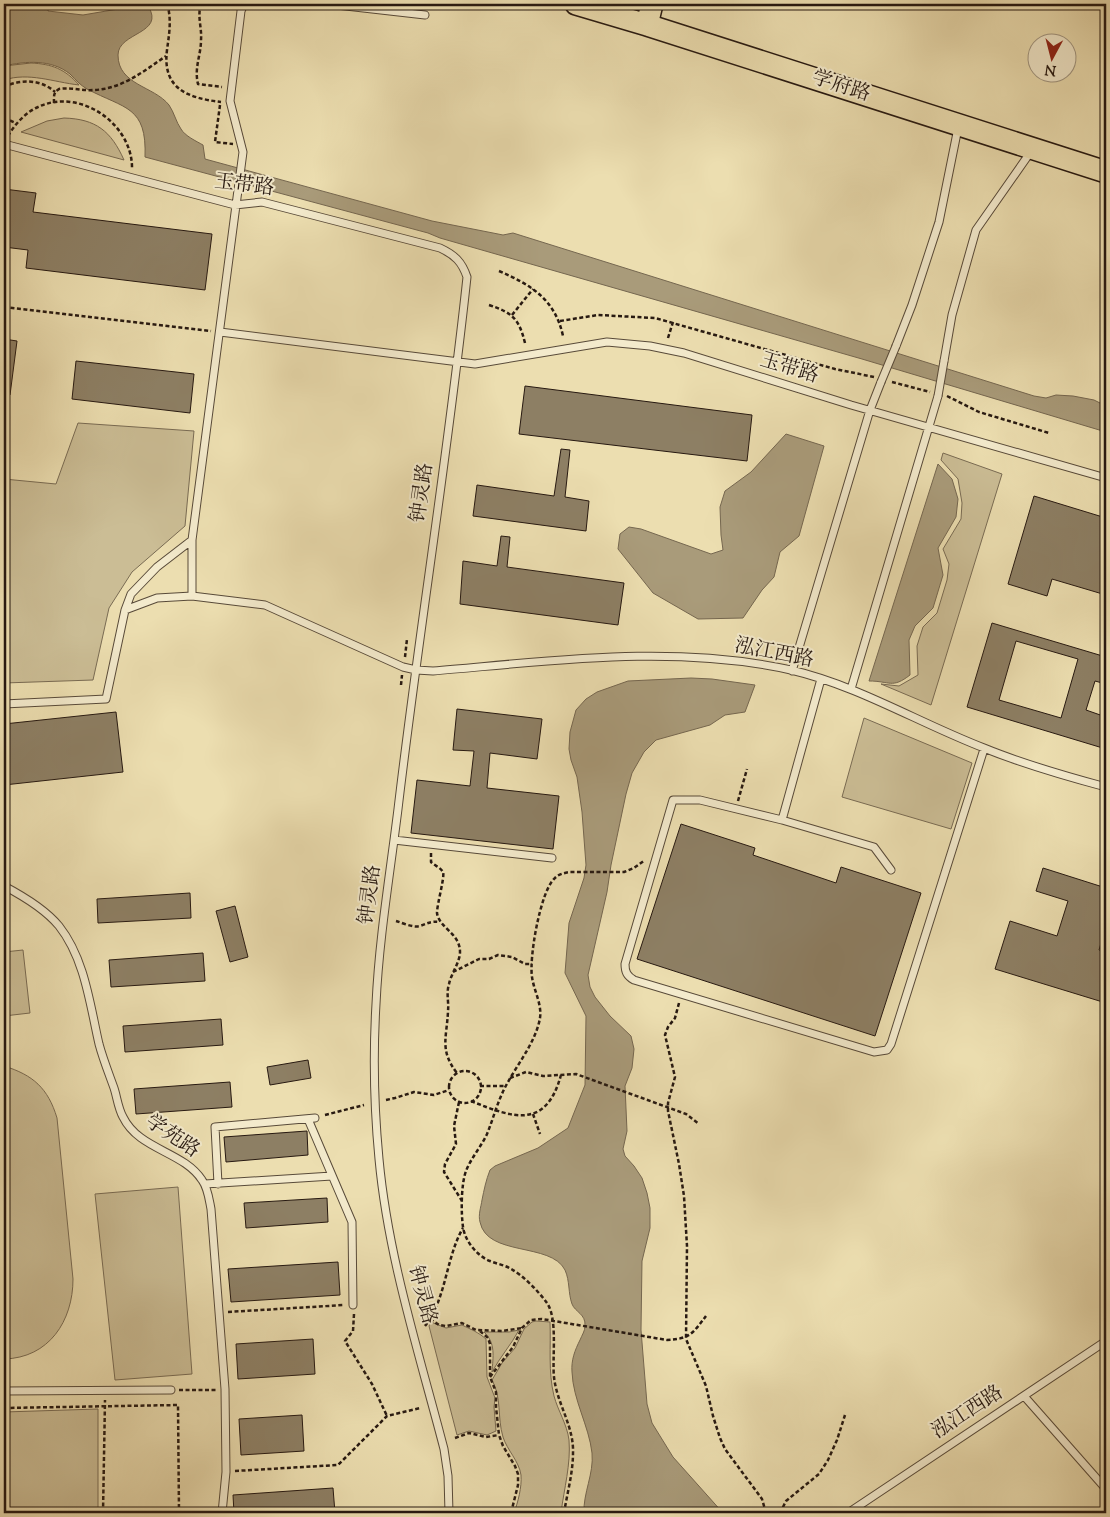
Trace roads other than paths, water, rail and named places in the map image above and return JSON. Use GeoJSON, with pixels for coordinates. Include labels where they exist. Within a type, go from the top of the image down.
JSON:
{"type":"FeatureCollection","features":[{"type":"Feature","properties":{"kind":"main road","name":"学府路"},"geometry":{"type":"LineString","coordinates":[[576,4],[625,8],[650,13],[1106,158]]}},
{"type":"Feature","properties":{"kind":"main road","name":"学府路"},"geometry":{"type":"LineString","coordinates":[[650,13],[958,125],[1106,172]]}},
{"type":"Feature","properties":{"kind":"lane"},"geometry":{"type":"LineString","coordinates":[[192,596],[192,540],[242,152],[230,101],[241,11],[244,4]]}},
{"type":"Feature","properties":{"kind":"lane"},"geometry":{"type":"LineString","coordinates":[[328,4],[425,15]]}},
{"type":"Feature","properties":{"kind":"lane"},"geometry":{"type":"LineString","coordinates":[[792,671],[870,410],[912,305],[939,222],[958,125]]}},
{"type":"Feature","properties":{"kind":"lane","name":"玉带路"},"geometry":{"type":"LineString","coordinates":[[4,143],[235,205],[262,202],[440,248],[454,254],[463,266],[467,278]]}},
{"type":"Feature","properties":{"kind":"lane"},"geometry":{"type":"LineString","coordinates":[[851,688],[930,426],[952,315],[976,230],[1033,150]]}},
{"type":"Feature","properties":{"kind":"lane","name":"钟灵路"},"geometry":{"type":"LineString","coordinates":[[449,1513],[448,1476],[444,1449],[396,1265],[386,1218],[379,1158],[374,1048],[376,1001],[394,840],[458,363],[467,278]]}},
{"type":"Feature","properties":{"kind":"lane","name":"玉带路"},"geometry":{"type":"LineString","coordinates":[[220,332],[475,364],[597,343],[620,342],[634,344],[684,354],[1106,478]]}},
{"type":"Feature","properties":{"kind":"lane"},"geometry":{"type":"LineString","coordinates":[[4,704],[106,700],[125,610],[131,594],[158,567],[192,540]]}},
{"type":"Feature","properties":{"kind":"lane","name":"泓江西路"},"geometry":{"type":"LineString","coordinates":[[125,610],[157,598],[192,596],[265,605],[403,667],[416,670],[433,671],[539,662],[648,656],[720,660],[792,671],[851,688],[984,749],[1106,787]]}},
{"type":"Feature","properties":{"kind":"lane"},"geometry":{"type":"LineString","coordinates":[[782,820],[821,679]]}},
{"type":"Feature","properties":{"kind":"lane"},"geometry":{"type":"LineString","coordinates":[[891,870],[874,847],[782,820],[700,800],[673,800],[625,964],[625,970],[628,976],[634,980],[874,1052],[887,1050],[891,1044],[984,749]]}},
{"type":"Feature","properties":{"kind":"lane"},"geometry":{"type":"LineString","coordinates":[[394,840],[552,858]]}},
{"type":"Feature","properties":{"kind":"lane","name":"学苑路"},"geometry":{"type":"LineString","coordinates":[[4,886],[33,903],[59,926],[72,947],[82,971],[100,1046],[119,1102],[121,1114],[128,1127],[136,1135],[193,1170],[205,1184],[211,1209],[225,1389],[226,1472],[222,1513]]}},
{"type":"Feature","properties":{"kind":"lane"},"geometry":{"type":"LineString","coordinates":[[218,1184],[215,1127],[312,1119],[332,1176],[352,1222],[353,1305]]}},
{"type":"Feature","properties":{"kind":"lane"},"geometry":{"type":"LineString","coordinates":[[205,1184],[332,1176]]}},
{"type":"Feature","properties":{"kind":"lane","name":"泓江西路"},"geometry":{"type":"LineString","coordinates":[[848,1513],[1106,1341]]}},
{"type":"Feature","properties":{"kind":"lane"},"geometry":{"type":"LineString","coordinates":[[4,1391],[171,1390]]}},
{"type":"Feature","properties":{"kind":"lane"},"geometry":{"type":"LineString","coordinates":[[1024,1396],[1106,1489]]}}]}
